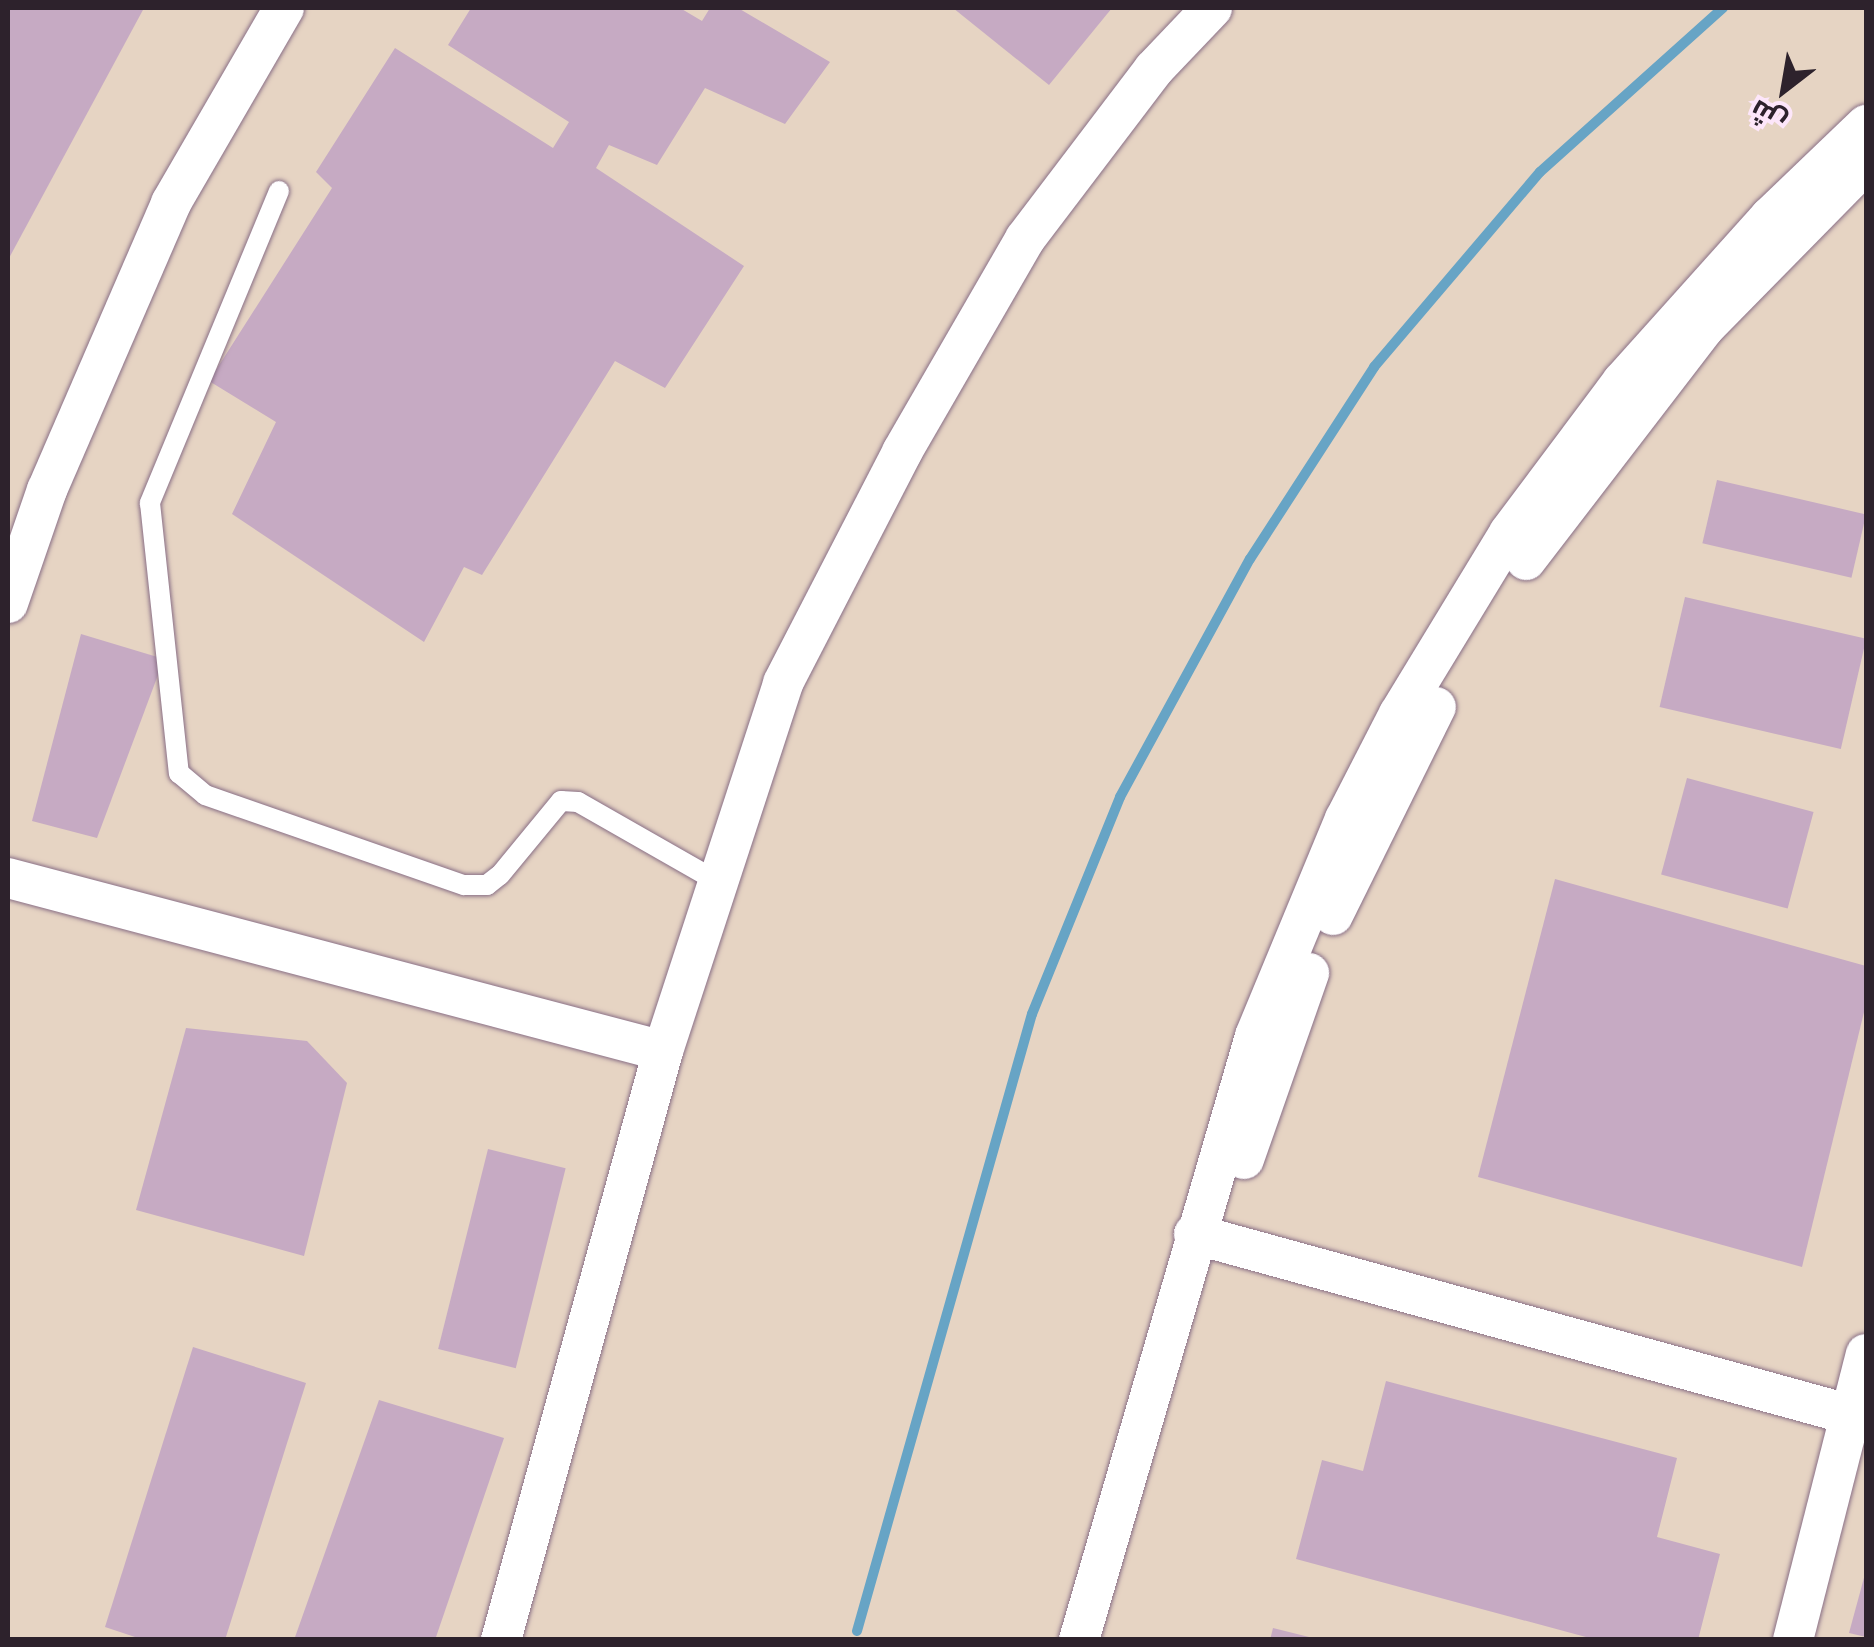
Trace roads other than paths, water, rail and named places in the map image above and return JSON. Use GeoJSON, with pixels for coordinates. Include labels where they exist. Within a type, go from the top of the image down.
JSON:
{"type":"FeatureCollection","features":[{"type":"Feature","properties":{"kind":"street"},"geometry":{"type":"LineString","coordinates":[[8,604],[46,490],[171,203],[284,8]]}},
{"type":"Feature","properties":{"kind":"street"},"geometry":{"type":"LineString","coordinates":[[501,1640],[663,1052],[783,683],[902,452],[1025,239],[1154,69],[1212,8]]}},
{"type":"Feature","properties":{"kind":"street"},"geometry":{"type":"LineString","coordinates":[[1080,1640],[1147,1448],[1208,1237],[1231,1152],[1254,1036],[1345,819],[1470,620],[1564,456],[1694,319],[1866,125]]}},
{"type":"Feature","properties":{"kind":"street"},"geometry":{"type":"LineString","coordinates":[[1694,319],[1866,164]]}},
{"type":"Feature","properties":{"kind":"street"},"geometry":{"type":"LineString","coordinates":[[8,878],[663,1052]]}},
{"type":"Feature","properties":{"kind":"street"},"geometry":{"type":"LineString","coordinates":[[1208,1237],[1858,1417]]}},
{"type":"Feature","properties":{"kind":"street"},"geometry":{"type":"LineString","coordinates":[[1792,1640],[1858,1417],[1866,1354]]}},
{"type":"Feature","properties":{"kind":"street"},"geometry":{"type":"LineString","coordinates":[[1108,1640],[1147,1448]]}},
{"type":"Feature","properties":{"kind":"lane"},"geometry":{"type":"LineString","coordinates":[[279,191],[150,503],[179,773],[206,795],[464,885],[486,885],[500,876],[561,802],[578,802],[718,882]]}},
{"type":"Feature","properties":{"kind":"waterway"},"geometry":{"type":"LineString","coordinates":[[857,1631],[1032,1014],[1120,797],[1250,559],[1374,367],[1540,172],[1723,8]]}}]}
